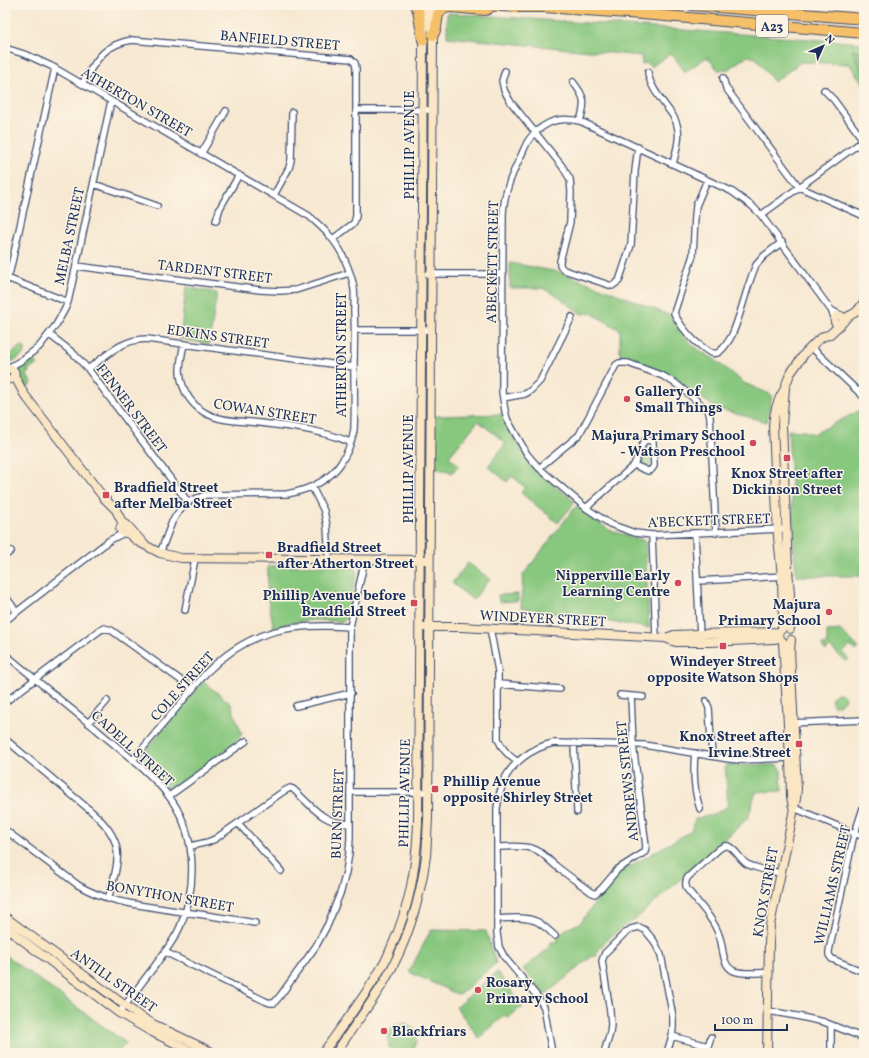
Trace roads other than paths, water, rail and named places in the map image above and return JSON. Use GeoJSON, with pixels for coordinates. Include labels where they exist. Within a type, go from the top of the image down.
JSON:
{"type":"FeatureCollection","features":[{"type":"Feature","properties":{"kind":"highway"},"geometry":{"type":"LineString","coordinates":[[415,5],[418,11],[423,40]]}},
{"type":"Feature","properties":{"kind":"highway","name":"A23"},"geometry":{"type":"LineString","coordinates":[[481,5],[640,9],[680,18],[864,33]]}},
{"type":"Feature","properties":{"kind":"highway","name":"A23"},"geometry":{"type":"LineString","coordinates":[[692,5],[864,19]]}},
{"type":"Feature","properties":{"kind":"highway"},"geometry":{"type":"LineString","coordinates":[[433,35],[436,28],[438,14],[443,8],[450,7],[485,10],[491,9],[495,6]]}},
{"type":"Feature","properties":{"kind":"main road","name":"PHILLIP AVENUE"},"geometry":{"type":"LineString","coordinates":[[323,1053],[384,964],[404,917],[410,892],[416,854],[420,626],[422,110],[425,5]]}},
{"type":"Feature","properties":{"kind":"main road","name":"PHILLIP AVENUE"},"geometry":{"type":"LineString","coordinates":[[336,1053],[383,984],[397,959],[409,932],[420,893],[424,872],[428,792],[432,5]]}},
{"type":"Feature","properties":{"kind":"main road","name":"KNOX STREET"},"geometry":{"type":"LineString","coordinates":[[768,1053],[768,973],[770,925],[798,789],[793,757],[784,635],[789,619],[790,594],[785,576],[782,529],[782,424],[785,387],[790,374],[811,347],[824,336],[826,331],[839,319],[863,304]]}},
{"type":"Feature","properties":{"kind":"main road"},"geometry":{"type":"LineString","coordinates":[[6,369],[13,370],[9,378],[24,394],[104,498],[124,529],[137,541],[160,552],[176,557],[195,559],[430,560]]}},
{"type":"Feature","properties":{"kind":"main road","name":"WINDEYER STREET"},"geometry":{"type":"LineString","coordinates":[[420,626],[490,628],[665,638],[676,642],[700,638],[774,639],[784,635]]}},
{"type":"Feature","properties":{"kind":"main road","name":"ANTILL STREET"},"geometry":{"type":"LineString","coordinates":[[5,917],[150,1032],[195,1053]]}},
{"type":"Feature","properties":{"kind":"main road","name":"ANTILL STREET"},"geometry":{"type":"LineString","coordinates":[[5,927],[121,1010],[138,1015],[153,1024],[214,1053]]}},
{"type":"Feature","properties":{"kind":"street","name":"BANFIELD STREET"},"geometry":{"type":"LineString","coordinates":[[82,84],[97,59],[116,45],[132,40],[351,59],[355,63],[356,68],[356,216],[354,223],[333,239]]}},
{"type":"Feature","properties":{"kind":"street","name":"ATHERTON STREET"},"geometry":{"type":"LineString","coordinates":[[5,48],[27,55],[55,68],[309,216],[333,239],[344,258],[354,289],[354,430],[346,453],[340,464],[327,477],[312,487],[295,493],[206,495],[198,497],[188,502],[177,514],[172,522],[160,552]]}},
{"type":"Feature","properties":{"kind":"street"},"geometry":{"type":"LineString","coordinates":[[55,68],[6,280],[68,302]]}},
{"type":"Feature","properties":{"kind":"street"},"geometry":{"type":"LineString","coordinates":[[505,71],[502,81],[504,90],[510,101],[562,166],[570,179],[570,222],[560,261],[560,266],[564,270],[612,286],[619,281],[631,245],[634,171],[638,147]]}},
{"type":"Feature","properties":{"kind":"street"},"geometry":{"type":"LineString","coordinates":[[648,72],[648,79],[673,116],[678,128],[679,140],[673,164]]}},
{"type":"Feature","properties":{"kind":"street"},"geometry":{"type":"LineString","coordinates":[[723,78],[726,88],[799,187],[864,216]]}},
{"type":"Feature","properties":{"kind":"street"},"geometry":{"type":"LineString","coordinates":[[573,82],[584,99],[584,108],[580,121]]}},
{"type":"Feature","properties":{"kind":"street"},"geometry":{"type":"LineString","coordinates":[[761,215],[864,140],[834,100],[824,90]]}},
{"type":"Feature","properties":{"kind":"street","name":"MELBA STREET"},"geometry":{"type":"LineString","coordinates":[[6,369],[22,360],[50,335],[68,302],[111,101]]}},
{"type":"Feature","properties":{"kind":"street"},"geometry":{"type":"LineString","coordinates":[[356,110],[432,110]]}},
{"type":"Feature","properties":{"kind":"street"},"geometry":{"type":"LineString","coordinates":[[201,154],[226,111]]}},
{"type":"Feature","properties":{"kind":"street"},"geometry":{"type":"LineString","coordinates":[[274,195],[289,168],[291,160],[292,112]]}},
{"type":"Feature","properties":{"kind":"street","name":"A'BECKETT STREET"},"geometry":{"type":"LineString","coordinates":[[782,529],[695,534],[652,535],[635,533],[610,524],[586,508],[539,468],[527,454],[507,419],[503,398],[503,214],[508,183],[529,141],[540,128],[551,122],[561,120],[580,121],[707,180],[735,194],[752,206],[782,242],[839,319]]}},
{"type":"Feature","properties":{"kind":"street"},"geometry":{"type":"LineString","coordinates":[[216,221],[220,208],[239,175]]}},
{"type":"Feature","properties":{"kind":"street"},"geometry":{"type":"LineString","coordinates":[[707,180],[696,206],[694,216],[693,255],[674,310],[674,313],[691,339],[708,352],[716,354],[720,352],[732,334],[756,265],[764,256],[782,242]]}},
{"type":"Feature","properties":{"kind":"street"},"geometry":{"type":"LineString","coordinates":[[94,184],[157,206]]}},
{"type":"Feature","properties":{"kind":"street","name":"TARDENT STREET"},"geometry":{"type":"LineString","coordinates":[[76,266],[260,290],[279,291],[296,290],[349,273]]}},
{"type":"Feature","properties":{"kind":"street"},"geometry":{"type":"LineString","coordinates":[[422,275],[502,274]]}},
{"type":"Feature","properties":{"kind":"street"},"geometry":{"type":"LineString","coordinates":[[503,398],[525,394],[540,381],[572,317]]}},
{"type":"Feature","properties":{"kind":"street"},"geometry":{"type":"LineString","coordinates":[[355,330],[431,330]]}},
{"type":"Feature","properties":{"kind":"street","name":"FENNER STREET"},"geometry":{"type":"LineString","coordinates":[[50,335],[73,353],[88,370],[188,502]]}},
{"type":"Feature","properties":{"kind":"street","name":"EDKINS STREET"},"geometry":{"type":"LineString","coordinates":[[88,370],[113,349],[124,343],[132,340],[147,339],[354,367]]}},
{"type":"Feature","properties":{"kind":"street","name":"COWAN STREET"},"geometry":{"type":"LineString","coordinates":[[184,344],[180,370],[183,386],[191,401],[204,412],[212,416],[232,420],[314,430],[350,442]]}},
{"type":"Feature","properties":{"kind":"street"},"geometry":{"type":"LineString","coordinates":[[811,347],[864,397]]}},
{"type":"Feature","properties":{"kind":"street","name":"MELBA STREET"},"geometry":{"type":"LineString","coordinates":[[9,378],[22,360]]}},
{"type":"Feature","properties":{"kind":"street"},"geometry":{"type":"LineString","coordinates":[[539,468],[579,435],[616,365],[623,362],[635,365],[669,379],[708,410],[710,417],[716,533]]}},
{"type":"Feature","properties":{"kind":"street"},"geometry":{"type":"LineString","coordinates":[[858,392],[864,386]]}},
{"type":"Feature","properties":{"kind":"street"},"geometry":{"type":"LineString","coordinates":[[586,508],[634,465],[642,443],[646,439],[653,442],[654,466],[652,470],[648,471],[634,465]]}},
{"type":"Feature","properties":{"kind":"street"},"geometry":{"type":"LineString","coordinates":[[312,487],[324,511],[326,519],[329,559]]}},
{"type":"Feature","properties":{"kind":"street"},"geometry":{"type":"LineString","coordinates":[[5,621],[124,529]]}},
{"type":"Feature","properties":{"kind":"street"},"geometry":{"type":"LineString","coordinates":[[695,534],[700,638]]}},
{"type":"Feature","properties":{"kind":"street"},"geometry":{"type":"LineString","coordinates":[[652,535],[656,638]]}},
{"type":"Feature","properties":{"kind":"street"},"geometry":{"type":"LineString","coordinates":[[5,556],[12,551]]}},
{"type":"Feature","properties":{"kind":"street"},"geometry":{"type":"LineString","coordinates":[[185,610],[195,559]]}},
{"type":"Feature","properties":{"kind":"street","name":"BURN STREET"},"geometry":{"type":"LineString","coordinates":[[165,952],[265,1001],[274,1003],[316,946],[330,919],[341,892],[349,853],[351,792],[350,627],[365,559]]}},
{"type":"Feature","properties":{"kind":"street"},"geometry":{"type":"LineString","coordinates":[[698,581],[785,576]]}},
{"type":"Feature","properties":{"kind":"street"},"geometry":{"type":"LineString","coordinates":[[5,596],[17,612]]}},
{"type":"Feature","properties":{"kind":"street","name":"COLE STREET"},"geometry":{"type":"LineString","coordinates":[[133,760],[206,673],[240,646],[259,636],[278,630],[299,627],[350,627]]}},
{"type":"Feature","properties":{"kind":"street"},"geometry":{"type":"LineString","coordinates":[[5,702],[99,630],[104,628],[111,630],[193,689]]}},
{"type":"Feature","properties":{"kind":"street"},"geometry":{"type":"LineString","coordinates":[[490,628],[498,671],[498,739],[500,745],[506,753],[518,762]]}},
{"type":"Feature","properties":{"kind":"street","name":"CADELL STREET"},"geometry":{"type":"LineString","coordinates":[[5,654],[133,760],[152,778],[169,796],[181,818],[191,846],[191,892],[180,928],[165,952],[121,1010]]}},
{"type":"Feature","properties":{"kind":"street"},"geometry":{"type":"LineString","coordinates":[[498,684],[560,689]]}},
{"type":"Feature","properties":{"kind":"street"},"geometry":{"type":"LineString","coordinates":[[296,706],[351,693]]}},
{"type":"Feature","properties":{"kind":"street"},"geometry":{"type":"LineString","coordinates":[[620,696],[643,697]]}},
{"type":"Feature","properties":{"kind":"street","name":"ANDREWS STREET"},"geometry":{"type":"LineString","coordinates":[[497,846],[518,846],[535,849],[595,894],[599,892],[618,869],[645,852],[646,848],[633,745],[631,696]]}},
{"type":"Feature","properties":{"kind":"street"},"geometry":{"type":"LineString","coordinates":[[88,723],[107,701]]}},
{"type":"Feature","properties":{"kind":"street"},"geometry":{"type":"LineString","coordinates":[[706,701],[709,708],[712,756]]}},
{"type":"Feature","properties":{"kind":"street"},"geometry":{"type":"LineString","coordinates":[[791,723],[864,720]]}},
{"type":"Feature","properties":{"kind":"street"},"geometry":{"type":"LineString","coordinates":[[5,739],[91,811],[108,828],[114,839],[118,862],[108,899]]}},
{"type":"Feature","properties":{"kind":"street"},"geometry":{"type":"LineString","coordinates":[[169,796],[246,741]]}},
{"type":"Feature","properties":{"kind":"street"},"geometry":{"type":"LineString","coordinates":[[552,1053],[544,1007],[537,996],[505,958],[499,947],[497,933],[497,808],[499,795],[507,774],[526,755],[544,745],[554,743],[644,745],[740,760],[793,757]]}},
{"type":"Feature","properties":{"kind":"street"},"geometry":{"type":"LineString","coordinates":[[574,743],[577,812]]}},
{"type":"Feature","properties":{"kind":"street"},"geometry":{"type":"LineString","coordinates":[[695,753],[694,762],[696,795],[700,809]]}},
{"type":"Feature","properties":{"kind":"street"},"geometry":{"type":"LineString","coordinates":[[191,846],[212,841],[290,788],[294,789],[323,816],[336,822],[350,824]]}},
{"type":"Feature","properties":{"kind":"street"},"geometry":{"type":"LineString","coordinates":[[351,792],[428,792]]}},
{"type":"Feature","properties":{"kind":"street","name":"WILLIAMS STREET"},"geometry":{"type":"LineString","coordinates":[[864,806],[855,834],[829,951],[829,955],[832,959],[864,972]]}},
{"type":"Feature","properties":{"kind":"street"},"geometry":{"type":"LineString","coordinates":[[794,808],[864,837]]}},
{"type":"Feature","properties":{"kind":"street"},"geometry":{"type":"LineString","coordinates":[[238,824],[281,871]]}},
{"type":"Feature","properties":{"kind":"street","name":"BONYTHON STREET"},"geometry":{"type":"LineString","coordinates":[[5,830],[89,892],[125,903],[255,923]]}},
{"type":"Feature","properties":{"kind":"street"},"geometry":{"type":"LineString","coordinates":[[768,973],[741,973],[734,971],[728,966],[725,962],[720,937],[714,923],[687,889],[685,883],[688,877],[719,849],[725,846],[732,848],[740,858],[748,864],[781,873]]}},
{"type":"Feature","properties":{"kind":"street"},"geometry":{"type":"LineString","coordinates":[[497,919],[531,919],[538,922],[555,936]]}},
{"type":"Feature","properties":{"kind":"street"},"geometry":{"type":"LineString","coordinates":[[604,1053],[611,1024],[602,961],[607,950],[626,931],[635,928],[642,928],[646,930],[654,941],[661,955],[674,1028],[667,1053]]}},
{"type":"Feature","properties":{"kind":"street"},"geometry":{"type":"LineString","coordinates":[[768,1011],[817,1020],[864,1038]]}},
{"type":"Feature","properties":{"kind":"street"},"geometry":{"type":"LineString","coordinates":[[831,1025],[831,1053]]}},
{"type":"Feature","properties":{"kind":"street"},"geometry":{"type":"LineString","coordinates":[[672,1036],[708,1046]]}},
{"type":"Feature","properties":{"kind":"street"},"geometry":{"type":"LineString","coordinates":[[709,1053],[708,1046],[711,1037]]}},
{"type":"Feature","properties":{"kind":"place","name":"Gallery of Small Things"},"geometry":{"type":"Point","coordinates":[627,399]}},
{"type":"Feature","properties":{"kind":"place","name":"Majura Primary School - Watson Preschool"},"geometry":{"type":"Point","coordinates":[753,443]}},
{"type":"Feature","properties":{"kind":"place","name":"Knox Street after Dickinson Street"},"geometry":{"type":"Point","coordinates":[787,458]}},
{"type":"Feature","properties":{"kind":"place","name":"Bradfield Street after Melba Street"},"geometry":{"type":"Point","coordinates":[106,495]}},
{"type":"Feature","properties":{"kind":"place","name":"Bradfield Street after Atherton Street"},"geometry":{"type":"Point","coordinates":[269,555]}},
{"type":"Feature","properties":{"kind":"place","name":"Nipperville Early Learning Centre"},"geometry":{"type":"Point","coordinates":[678,583]}},
{"type":"Feature","properties":{"kind":"place","name":"Phillip Avenue before Bradfield Street"},"geometry":{"type":"Point","coordinates":[414,603]}},
{"type":"Feature","properties":{"kind":"place","name":"Majura Primary School"},"geometry":{"type":"Point","coordinates":[829,612]}},
{"type":"Feature","properties":{"kind":"place","name":"Windeyer Street opposite Watson Shops"},"geometry":{"type":"Point","coordinates":[723,646]}},
{"type":"Feature","properties":{"kind":"place","name":"Knox Street after Irvine Street"},"geometry":{"type":"Point","coordinates":[799,744]}},
{"type":"Feature","properties":{"kind":"place","name":"Phillip Avenue opposite Shirley Street"},"geometry":{"type":"Point","coordinates":[435,789]}},
{"type":"Feature","properties":{"kind":"place","name":"Rosary Primary School"},"geometry":{"type":"Point","coordinates":[478,990]}},
{"type":"Feature","properties":{"kind":"place","name":"Blackfriars"},"geometry":{"type":"Point","coordinates":[384,1031]}}]}
